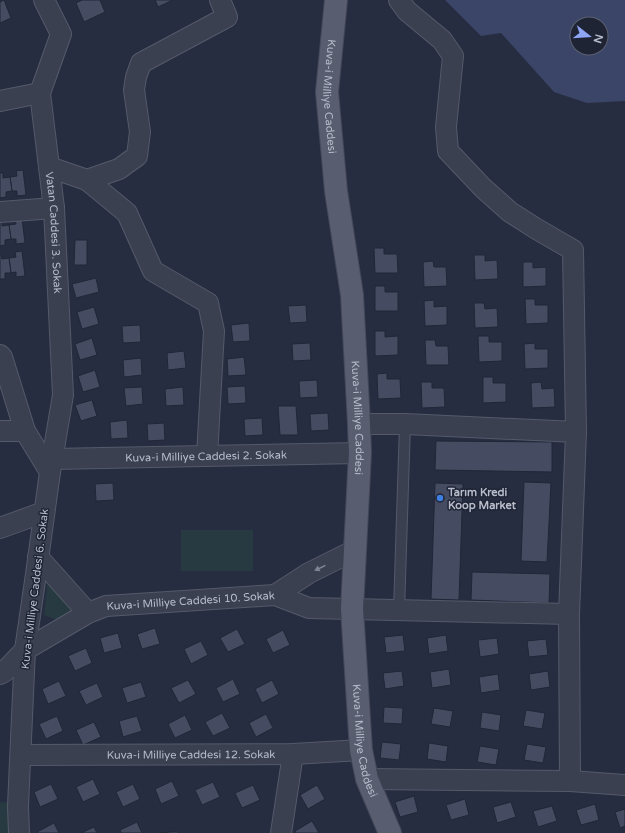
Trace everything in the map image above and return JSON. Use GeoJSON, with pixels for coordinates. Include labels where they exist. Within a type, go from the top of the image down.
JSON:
{"type":"FeatureCollection","features":[{"type":"Feature","properties":{"kind":"main road","name":"Kuva-i Milliye Caddesi"},"geometry":{"type":"LineString","coordinates":[[336,0],[326,92],[336,191],[352,295],[359,424],[360,453],[352,609],[361,750],[367,779],[390,833]]}},
{"type":"Feature","properties":{"kind":"street","name":"Vatan Caddesi 3. Sokak"},"geometry":{"type":"LineString","coordinates":[[44,0],[61,34],[40,93],[54,208],[63,395],[51,465]]}},
{"type":"Feature","properties":{"kind":"street"},"geometry":{"type":"LineString","coordinates":[[399,0],[407,10],[442,40],[452,56],[446,127],[448,151],[483,188],[510,212],[573,250],[576,432],[569,614],[570,781]]}},
{"type":"Feature","properties":{"kind":"street"},"geometry":{"type":"LineString","coordinates":[[87,180],[119,169],[138,156],[140,132],[134,90],[136,77],[142,63],[223,8]]}},
{"type":"Feature","properties":{"kind":"street"},"geometry":{"type":"LineString","coordinates":[[0,101],[40,93]]}},
{"type":"Feature","properties":{"kind":"street"},"geometry":{"type":"LineString","coordinates":[[49,167],[87,180],[126,213],[153,271],[208,303],[214,331],[207,456]]}},
{"type":"Feature","properties":{"kind":"street"},"geometry":{"type":"LineString","coordinates":[[0,212],[54,208]]}},
{"type":"Feature","properties":{"kind":"street"},"geometry":{"type":"LineString","coordinates":[[0,355],[2,357],[25,431],[51,465]]}},
{"type":"Feature","properties":{"kind":"street"},"geometry":{"type":"LineString","coordinates":[[359,424],[405,424],[576,432]]}},
{"type":"Feature","properties":{"kind":"street"},"geometry":{"type":"LineString","coordinates":[[0,431],[25,431]]}},
{"type":"Feature","properties":{"kind":"street","name":"Kuva-i Milliye Caddesi 2. Sokak"},"geometry":{"type":"LineString","coordinates":[[51,465],[207,456],[360,453]]}},
{"type":"Feature","properties":{"kind":"street","name":"Kuva-i Milliye Caddesi 6. Sokak"},"geometry":{"type":"LineString","coordinates":[[19,833],[18,806],[25,650],[51,465]]}},
{"type":"Feature","properties":{"kind":"street"},"geometry":{"type":"LineString","coordinates":[[0,528],[44,512]]}},
{"type":"Feature","properties":{"kind":"street"},"geometry":{"type":"LineString","coordinates":[[275,595],[309,573],[355,550]]}},
{"type":"Feature","properties":{"kind":"street"},"geometry":{"type":"LineString","coordinates":[[38,557],[88,613]]}},
{"type":"Feature","properties":{"kind":"street","name":"Kuva-i Milliye Caddesi 10. Sokak"},"geometry":{"type":"LineString","coordinates":[[0,674],[4,672],[25,650],[88,613],[106,606],[275,595],[309,608],[569,614]]}},
{"type":"Feature","properties":{"kind":"street","name":"Kuva-i Milliye Caddesi 12. Sokak"},"geometry":{"type":"LineString","coordinates":[[20,755],[294,754],[361,750]]}},
{"type":"Feature","properties":{"kind":"street"},"geometry":{"type":"LineString","coordinates":[[281,833],[294,754]]}},
{"type":"Feature","properties":{"kind":"street"},"geometry":{"type":"LineString","coordinates":[[367,779],[570,781],[625,785]]}},
{"type":"Feature","properties":{"kind":"lane"},"geometry":{"type":"LineString","coordinates":[[399,610],[405,424]]}},
{"type":"Feature","properties":{"kind":"shaded area"},"geometry":{"type":"Polygon","coordinates":[[[181,530],[253,530],[253,571],[181,571],[181,530]]]}},
{"type":"Feature","properties":{"kind":"shaded area"},"geometry":{"type":"Polygon","coordinates":[[[48,579],[77,608],[60,621],[44,615],[48,579]]]}},
{"type":"Feature","properties":{"kind":"shaded area"},"geometry":{"type":"Polygon","coordinates":[[[0,802],[14,803],[12,833],[0,833],[0,802]]]}},
{"type":"Feature","properties":{"kind":"water"},"geometry":{"type":"Polygon","coordinates":[[[445,0],[625,0],[625,101],[587,103],[554,92],[501,33],[481,36],[445,0]]]}},
{"type":"Feature","properties":{"kind":"building"},"geometry":{"type":"Polygon","coordinates":[[[4,0],[11,18],[0,23],[0,2],[4,0]]]}},
{"type":"Feature","properties":{"kind":"building"},"geometry":{"type":"Polygon","coordinates":[[[82,0],[100,0],[105,12],[84,22],[76,3],[82,0]]]}},
{"type":"Feature","properties":{"kind":"building"},"geometry":{"type":"Polygon","coordinates":[[[155,0],[173,0],[158,7],[155,0]]]}},
{"type":"Feature","properties":{"kind":"building"},"geometry":{"type":"Polygon","coordinates":[[[23,170],[26,195],[17,196],[17,191],[12,191],[10,177],[17,176],[16,171],[23,170]]]}},
{"type":"Feature","properties":{"kind":"building"},"geometry":{"type":"Polygon","coordinates":[[[0,173],[3,173],[3,178],[10,177],[12,191],[6,192],[6,197],[0,198],[0,173]]]}},
{"type":"Feature","properties":{"kind":"building"},"geometry":{"type":"Polygon","coordinates":[[[22,218],[25,243],[16,244],[16,239],[11,239],[9,225],[16,224],[15,219],[22,218]]]}},
{"type":"Feature","properties":{"kind":"building"},"geometry":{"type":"Polygon","coordinates":[[[0,221],[2,221],[2,226],[9,225],[11,239],[5,240],[5,245],[0,246],[0,221]]]}},
{"type":"Feature","properties":{"kind":"building"},"geometry":{"type":"Polygon","coordinates":[[[75,240],[87,240],[87,265],[74,265],[75,240]]]}},
{"type":"Feature","properties":{"kind":"building"},"geometry":{"type":"Polygon","coordinates":[[[374,248],[384,248],[384,254],[397,254],[398,273],[375,273],[374,248]]]}},
{"type":"Feature","properties":{"kind":"building"},"geometry":{"type":"Polygon","coordinates":[[[22,251],[25,276],[16,277],[16,272],[11,273],[9,258],[16,257],[15,252],[22,251]]]}},
{"type":"Feature","properties":{"kind":"building"},"geometry":{"type":"Polygon","coordinates":[[[0,254],[2,259],[9,258],[11,273],[5,273],[5,279],[0,279],[0,254]]]}},
{"type":"Feature","properties":{"kind":"building"},"geometry":{"type":"Polygon","coordinates":[[[474,255],[485,255],[485,261],[497,260],[498,279],[475,280],[474,255]]]}},
{"type":"Feature","properties":{"kind":"building"},"geometry":{"type":"Polygon","coordinates":[[[433,261],[434,267],[446,267],[447,286],[424,287],[423,262],[433,261]]]}},
{"type":"Feature","properties":{"kind":"building"},"geometry":{"type":"Polygon","coordinates":[[[523,262],[533,262],[533,268],[546,267],[546,286],[523,287],[523,262]]]}},
{"type":"Feature","properties":{"kind":"building"},"geometry":{"type":"Polygon","coordinates":[[[96,278],[99,292],[76,298],[72,284],[96,278]]]}},
{"type":"Feature","properties":{"kind":"building"},"geometry":{"type":"Polygon","coordinates":[[[375,286],[385,286],[385,292],[398,292],[398,311],[375,311],[375,286]]]}},
{"type":"Feature","properties":{"kind":"building"},"geometry":{"type":"Polygon","coordinates":[[[525,299],[535,299],[535,305],[548,305],[548,323],[526,324],[525,299]]]}},
{"type":"Feature","properties":{"kind":"building"},"geometry":{"type":"Polygon","coordinates":[[[434,300],[434,307],[447,306],[447,325],[425,326],[424,301],[434,300]]]}},
{"type":"Feature","properties":{"kind":"building"},"geometry":{"type":"Polygon","coordinates":[[[474,303],[484,303],[485,309],[497,308],[498,327],[475,328],[474,303]]]}},
{"type":"Feature","properties":{"kind":"building"},"geometry":{"type":"Polygon","coordinates":[[[306,305],[307,322],[290,323],[288,306],[306,305]]]}},
{"type":"Feature","properties":{"kind":"building"},"geometry":{"type":"Polygon","coordinates":[[[94,307],[99,324],[82,329],[77,312],[94,307]]]}},
{"type":"Feature","properties":{"kind":"building"},"geometry":{"type":"Polygon","coordinates":[[[249,323],[250,341],[233,342],[231,325],[249,323]]]}},
{"type":"Feature","properties":{"kind":"building"},"geometry":{"type":"Polygon","coordinates":[[[140,325],[141,342],[123,343],[122,326],[140,325]]]}},
{"type":"Feature","properties":{"kind":"building"},"geometry":{"type":"Polygon","coordinates":[[[375,331],[385,331],[385,337],[398,336],[398,355],[375,356],[375,331]]]}},
{"type":"Feature","properties":{"kind":"building"},"geometry":{"type":"Polygon","coordinates":[[[478,336],[489,336],[489,342],[502,342],[502,361],[479,362],[478,336]]]}},
{"type":"Feature","properties":{"kind":"building"},"geometry":{"type":"Polygon","coordinates":[[[92,338],[97,355],[80,360],[75,344],[92,338]]]}},
{"type":"Feature","properties":{"kind":"building"},"geometry":{"type":"Polygon","coordinates":[[[425,340],[435,340],[436,346],[448,346],[449,365],[426,365],[425,340]]]}},
{"type":"Feature","properties":{"kind":"building"},"geometry":{"type":"Polygon","coordinates":[[[310,343],[311,360],[293,361],[292,344],[310,343]]]}},
{"type":"Feature","properties":{"kind":"building"},"geometry":{"type":"Polygon","coordinates":[[[535,343],[535,349],[548,349],[548,368],[525,369],[524,344],[535,343]]]}},
{"type":"Feature","properties":{"kind":"building"},"geometry":{"type":"Polygon","coordinates":[[[184,351],[186,368],[168,370],[167,353],[184,351]]]}},
{"type":"Feature","properties":{"kind":"building"},"geometry":{"type":"Polygon","coordinates":[[[244,357],[246,375],[228,376],[227,359],[244,357]]]}},
{"type":"Feature","properties":{"kind":"building"},"geometry":{"type":"Polygon","coordinates":[[[141,358],[142,375],[124,377],[123,360],[141,358]]]}},
{"type":"Feature","properties":{"kind":"building"},"geometry":{"type":"Polygon","coordinates":[[[95,370],[100,387],[83,392],[78,376],[95,370]]]}},
{"type":"Feature","properties":{"kind":"building"},"geometry":{"type":"Polygon","coordinates":[[[387,373],[387,379],[400,379],[401,398],[378,399],[377,374],[387,373]]]}},
{"type":"Feature","properties":{"kind":"building"},"geometry":{"type":"Polygon","coordinates":[[[483,377],[493,377],[493,383],[506,383],[506,402],[483,403],[483,377]]]}},
{"type":"Feature","properties":{"kind":"building"},"geometry":{"type":"Polygon","coordinates":[[[317,380],[318,397],[300,398],[299,381],[317,380]]]}},
{"type":"Feature","properties":{"kind":"building"},"geometry":{"type":"Polygon","coordinates":[[[421,382],[432,382],[432,388],[444,388],[445,407],[422,408],[421,382]]]}},
{"type":"Feature","properties":{"kind":"building"},"geometry":{"type":"Polygon","coordinates":[[[541,382],[542,389],[554,388],[555,407],[532,408],[531,383],[541,382]]]}},
{"type":"Feature","properties":{"kind":"building"},"geometry":{"type":"Polygon","coordinates":[[[245,386],[246,403],[228,404],[227,387],[245,386]]]}},
{"type":"Feature","properties":{"kind":"building"},"geometry":{"type":"Polygon","coordinates":[[[142,387],[143,404],[126,406],[124,388],[142,387]]]}},
{"type":"Feature","properties":{"kind":"building"},"geometry":{"type":"Polygon","coordinates":[[[183,387],[184,405],[166,406],[165,389],[183,387]]]}},
{"type":"Feature","properties":{"kind":"building"},"geometry":{"type":"Polygon","coordinates":[[[92,400],[97,416],[81,421],[75,405],[92,400]]]}},
{"type":"Feature","properties":{"kind":"building"},"geometry":{"type":"Polygon","coordinates":[[[278,406],[296,406],[298,435],[280,435],[278,406]]]}},
{"type":"Feature","properties":{"kind":"building"},"geometry":{"type":"Polygon","coordinates":[[[328,413],[329,430],[311,431],[310,414],[328,413]]]}},
{"type":"Feature","properties":{"kind":"building"},"geometry":{"type":"Polygon","coordinates":[[[262,418],[263,435],[245,436],[244,419],[262,418]]]}},
{"type":"Feature","properties":{"kind":"building"},"geometry":{"type":"Polygon","coordinates":[[[127,420],[128,438],[111,439],[110,422],[127,420]]]}},
{"type":"Feature","properties":{"kind":"building"},"geometry":{"type":"Polygon","coordinates":[[[164,423],[165,440],[148,441],[147,424],[164,423]]]}},
{"type":"Feature","properties":{"kind":"building"},"geometry":{"type":"Polygon","coordinates":[[[436,441],[552,442],[552,472],[435,470],[436,441]]]}},
{"type":"Feature","properties":{"kind":"building"},"geometry":{"type":"Polygon","coordinates":[[[524,482],[551,483],[547,562],[521,561],[524,482]]]}},
{"type":"Feature","properties":{"kind":"building"},"geometry":{"type":"Polygon","coordinates":[[[113,483],[114,500],[96,501],[95,484],[113,483]]]}},
{"type":"Feature","properties":{"kind":"building"},"geometry":{"type":"Polygon","coordinates":[[[435,483],[463,484],[459,600],[431,599],[435,483]]]}},
{"type":"Feature","properties":{"kind":"building"},"geometry":{"type":"Polygon","coordinates":[[[472,572],[550,574],[549,603],[471,600],[472,572]]]}},
{"type":"Feature","properties":{"kind":"building"},"geometry":{"type":"Polygon","coordinates":[[[155,628],[160,644],[142,649],[137,634],[155,628]]]}},
{"type":"Feature","properties":{"kind":"building"},"geometry":{"type":"Polygon","coordinates":[[[237,629],[245,644],[228,652],[220,638],[237,629]]]}},
{"type":"Feature","properties":{"kind":"building"},"geometry":{"type":"Polygon","coordinates":[[[283,630],[290,645],[273,653],[266,639],[283,630]]]}},
{"type":"Feature","properties":{"kind":"building"},"geometry":{"type":"Polygon","coordinates":[[[118,633],[122,648],[104,653],[100,638],[118,633]]]}},
{"type":"Feature","properties":{"kind":"building"},"geometry":{"type":"Polygon","coordinates":[[[403,635],[405,651],[386,653],[384,637],[403,635]]]}},
{"type":"Feature","properties":{"kind":"building"},"geometry":{"type":"Polygon","coordinates":[[[446,635],[448,651],[429,654],[427,638],[446,635]]]}},
{"type":"Feature","properties":{"kind":"building"},"geometry":{"type":"Polygon","coordinates":[[[497,638],[499,654],[480,657],[478,640],[497,638]]]}},
{"type":"Feature","properties":{"kind":"building"},"geometry":{"type":"Polygon","coordinates":[[[546,639],[548,655],[529,657],[527,641],[546,639]]]}},
{"type":"Feature","properties":{"kind":"building"},"geometry":{"type":"Polygon","coordinates":[[[201,641],[208,655],[191,664],[184,649],[201,641]]]}},
{"type":"Feature","properties":{"kind":"building"},"geometry":{"type":"Polygon","coordinates":[[[86,648],[92,663],[75,671],[68,656],[86,648]]]}},
{"type":"Feature","properties":{"kind":"building"},"geometry":{"type":"Polygon","coordinates":[[[449,669],[451,685],[432,688],[430,672],[449,669]]]}},
{"type":"Feature","properties":{"kind":"building"},"geometry":{"type":"Polygon","coordinates":[[[402,671],[404,686],[385,689],[383,673],[402,671]]]}},
{"type":"Feature","properties":{"kind":"building"},"geometry":{"type":"Polygon","coordinates":[[[548,671],[550,687],[531,690],[529,674],[548,671]]]}},
{"type":"Feature","properties":{"kind":"building"},"geometry":{"type":"Polygon","coordinates":[[[498,674],[500,690],[481,693],[479,677],[498,674]]]}},
{"type":"Feature","properties":{"kind":"building"},"geometry":{"type":"Polygon","coordinates":[[[233,679],[240,694],[223,702],[216,688],[233,679]]]}},
{"type":"Feature","properties":{"kind":"building"},"geometry":{"type":"Polygon","coordinates":[[[188,680],[196,694],[179,703],[171,688],[188,680]]]}},
{"type":"Feature","properties":{"kind":"building"},"geometry":{"type":"Polygon","coordinates":[[[272,680],[279,694],[262,703],[255,689],[272,680]]]}},
{"type":"Feature","properties":{"kind":"building"},"geometry":{"type":"Polygon","coordinates":[[[59,681],[66,696],[48,704],[42,689],[59,681]]]}},
{"type":"Feature","properties":{"kind":"building"},"geometry":{"type":"Polygon","coordinates":[[[141,682],[146,697],[127,703],[122,688],[141,682]]]}},
{"type":"Feature","properties":{"kind":"building"},"geometry":{"type":"Polygon","coordinates":[[[97,683],[103,697],[86,705],[79,691],[97,683]]]}},
{"type":"Feature","properties":{"kind":"building"},"geometry":{"type":"Polygon","coordinates":[[[384,707],[403,708],[402,724],[383,723],[384,707]]]}},
{"type":"Feature","properties":{"kind":"building"},"geometry":{"type":"Polygon","coordinates":[[[434,708],[453,711],[450,727],[431,724],[434,708]]]}},
{"type":"Feature","properties":{"kind":"building"},"geometry":{"type":"Polygon","coordinates":[[[526,710],[545,713],[542,729],[523,726],[526,710]]]}},
{"type":"Feature","properties":{"kind":"building"},"geometry":{"type":"Polygon","coordinates":[[[482,712],[501,715],[499,731],[480,728],[482,712]]]}},
{"type":"Feature","properties":{"kind":"building"},"geometry":{"type":"Polygon","coordinates":[[[222,713],[230,728],[213,736],[205,722],[222,713]]]}},
{"type":"Feature","properties":{"kind":"building"},"geometry":{"type":"Polygon","coordinates":[[[266,714],[273,728],[256,737],[249,723],[266,714]]]}},
{"type":"Feature","properties":{"kind":"building"},"geometry":{"type":"Polygon","coordinates":[[[185,715],[192,730],[175,738],[168,724],[185,715]]]}},
{"type":"Feature","properties":{"kind":"building"},"geometry":{"type":"Polygon","coordinates":[[[57,716],[63,731],[46,739],[39,724],[57,716]]]}},
{"type":"Feature","properties":{"kind":"building"},"geometry":{"type":"Polygon","coordinates":[[[137,716],[142,731],[123,737],[119,721],[137,716]]]}},
{"type":"Feature","properties":{"kind":"building"},"geometry":{"type":"Polygon","coordinates":[[[94,722],[101,737],[83,745],[76,730],[94,722]]]}},
{"type":"Feature","properties":{"kind":"building"},"geometry":{"type":"Polygon","coordinates":[[[382,742],[401,744],[399,760],[380,758],[382,742]]]}},
{"type":"Feature","properties":{"kind":"building"},"geometry":{"type":"Polygon","coordinates":[[[429,743],[448,746],[446,762],[427,759],[429,743]]]}},
{"type":"Feature","properties":{"kind":"building"},"geometry":{"type":"Polygon","coordinates":[[[527,744],[546,747],[543,763],[524,760],[527,744]]]}},
{"type":"Feature","properties":{"kind":"building"},"geometry":{"type":"Polygon","coordinates":[[[480,746],[499,749],[496,765],[477,762],[480,746]]]}},
{"type":"Feature","properties":{"kind":"building"},"geometry":{"type":"Polygon","coordinates":[[[93,779],[100,794],[83,802],[76,787],[93,779]]]}},
{"type":"Feature","properties":{"kind":"building"},"geometry":{"type":"Polygon","coordinates":[[[172,781],[179,796],[161,804],[155,789],[172,781]]]}},
{"type":"Feature","properties":{"kind":"building"},"geometry":{"type":"Polygon","coordinates":[[[213,782],[220,797],[202,805],[195,790],[213,782]]]}},
{"type":"Feature","properties":{"kind":"building"},"geometry":{"type":"Polygon","coordinates":[[[51,784],[58,799],[40,807],[34,792],[51,784]]]}},
{"type":"Feature","properties":{"kind":"building"},"geometry":{"type":"Polygon","coordinates":[[[133,784],[140,799],[123,807],[116,792],[133,784]]]}},
{"type":"Feature","properties":{"kind":"building"},"geometry":{"type":"Polygon","coordinates":[[[253,785],[260,800],[242,808],[235,793],[253,785]]]}},
{"type":"Feature","properties":{"kind":"building"},"geometry":{"type":"Polygon","coordinates":[[[317,785],[325,799],[308,809],[300,795],[317,785]]]}},
{"type":"Feature","properties":{"kind":"building"},"geometry":{"type":"Polygon","coordinates":[[[414,796],[418,812],[400,817],[395,802],[414,796]]]}},
{"type":"Feature","properties":{"kind":"building"},"geometry":{"type":"Polygon","coordinates":[[[465,799],[469,815],[451,820],[446,805],[465,799]]]}},
{"type":"Feature","properties":{"kind":"building"},"geometry":{"type":"Polygon","coordinates":[[[511,802],[516,817],[497,823],[493,807],[511,802]]]}},
{"type":"Feature","properties":{"kind":"building"},"geometry":{"type":"Polygon","coordinates":[[[595,804],[599,820],[581,825],[576,810],[595,804]]]}},
{"type":"Feature","properties":{"kind":"building"},"geometry":{"type":"Polygon","coordinates":[[[552,806],[557,821],[538,827],[533,811],[552,806]]]}},
{"type":"Feature","properties":{"kind":"building"},"geometry":{"type":"Polygon","coordinates":[[[625,809],[625,826],[620,828],[615,812],[625,809]]]}},
{"type":"Feature","properties":{"kind":"building"},"geometry":{"type":"Polygon","coordinates":[[[312,821],[319,833],[296,833],[295,831],[312,821]]]}},
{"type":"Feature","properties":{"kind":"building"},"geometry":{"type":"Polygon","coordinates":[[[137,822],[142,833],[121,833],[120,830],[137,822]]]}},
{"type":"Feature","properties":{"kind":"building"},"geometry":{"type":"Polygon","coordinates":[[[54,823],[59,833],[37,832],[54,823]]]}},
{"type":"Feature","properties":{"kind":"building"},"geometry":{"type":"Polygon","coordinates":[[[94,827],[97,833],[81,833],[94,827]]]}},
{"type":"Feature","properties":{"kind":"building"},"geometry":{"type":"Polygon","coordinates":[[[178,831],[178,833],[159,833],[178,831]]]}},
{"type":"Feature","properties":{"kind":"place","name":"Tarım Kredi Koop Market"},"geometry":{"type":"Point","coordinates":[440,498]}}]}
